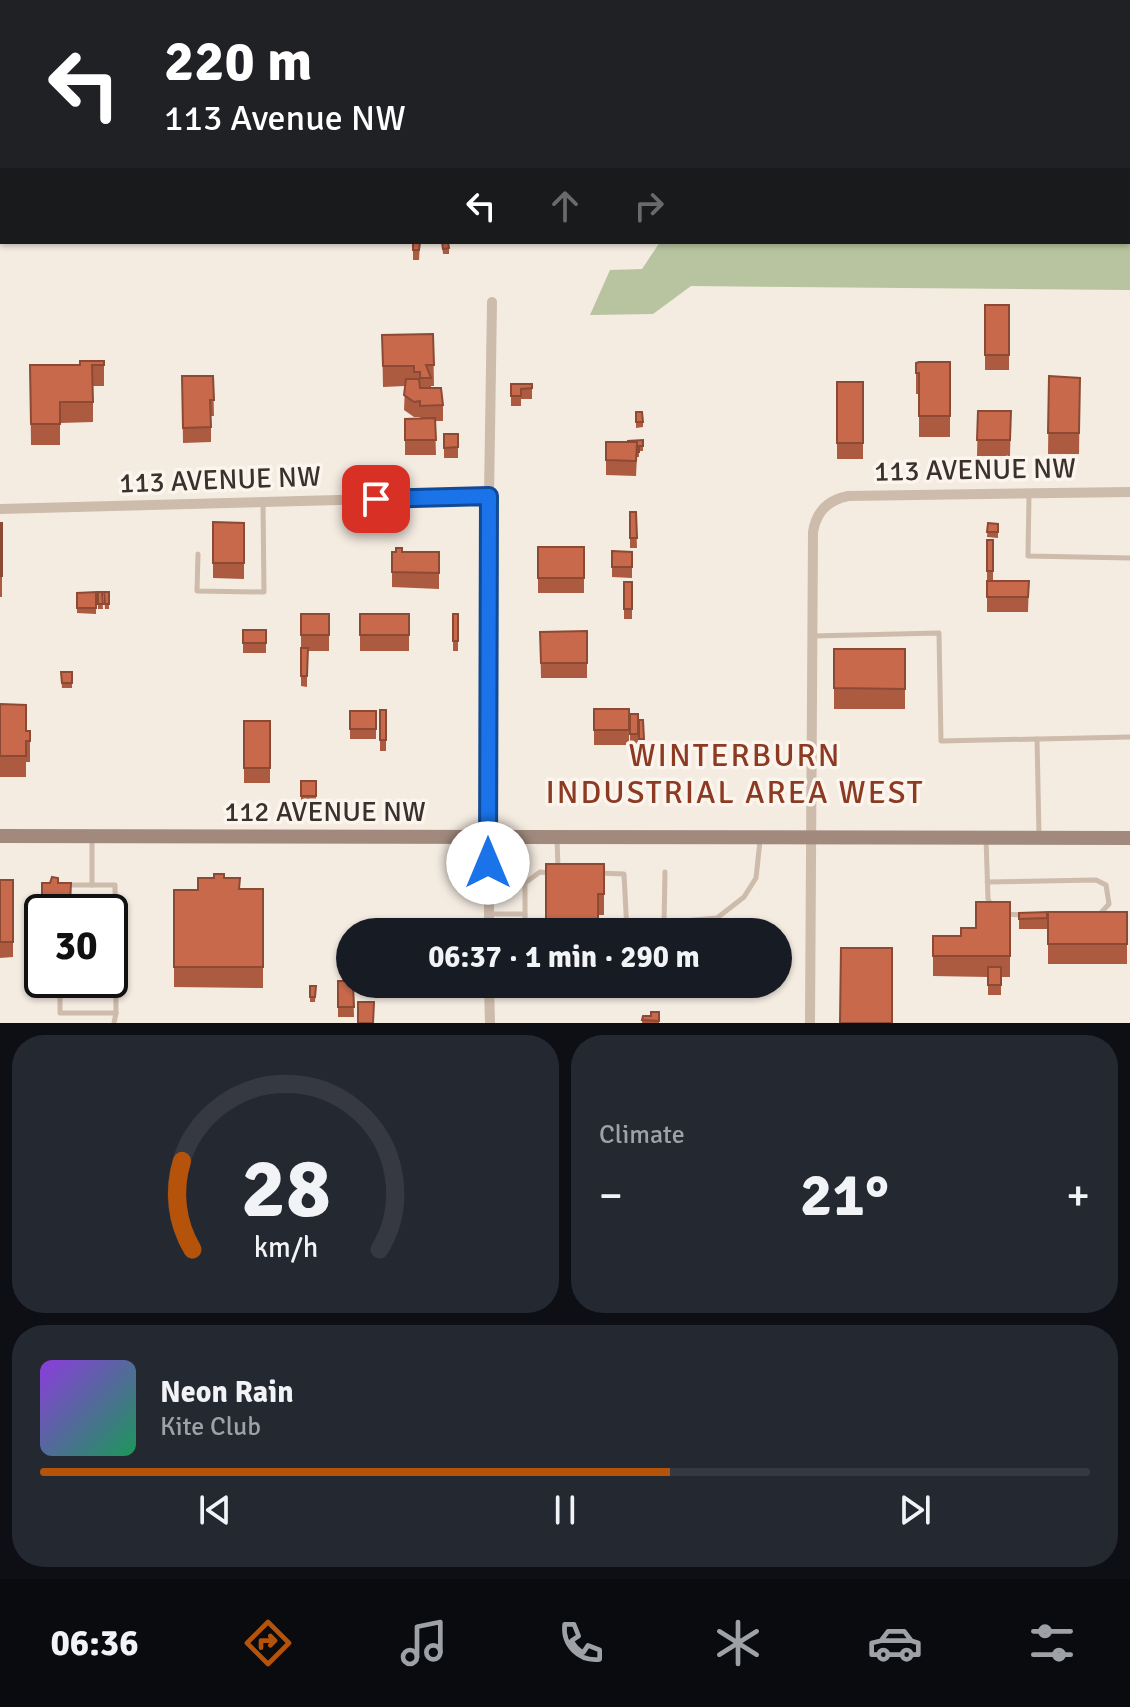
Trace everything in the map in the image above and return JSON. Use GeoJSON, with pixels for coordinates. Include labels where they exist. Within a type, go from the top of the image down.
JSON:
{"type":"FeatureCollection","features":[{"type":"Feature","properties":{"kind":"street"},"geometry":{"type":"LineString","coordinates":[[489,918],[492,302]]}},
{"type":"Feature","properties":{"kind":"street","name":"113 AVENUE NW"},"geometry":{"type":"LineString","coordinates":[[812,636],[814,523],[833,500],[848,496],[1130,492]]}},
{"type":"Feature","properties":{"kind":"street","name":"113 AVENUE NW"},"geometry":{"type":"LineString","coordinates":[[0,509],[489,496]]}},
{"type":"Feature","properties":{"kind":"street"},"geometry":{"type":"LineString","coordinates":[[810,1023],[812,636]]}},
{"type":"Feature","properties":{"kind":"street","name":"112 AVENUE NW"},"geometry":{"type":"LineString","coordinates":[[0,836],[1130,838]]}},
{"type":"Feature","properties":{"kind":"street"},"geometry":{"type":"LineString","coordinates":[[489,998],[490,1023]]}},
{"type":"Feature","properties":{"kind":"lane"},"geometry":{"type":"LineString","coordinates":[[1030,492],[1028,556],[1130,558]]}},
{"type":"Feature","properties":{"kind":"lane"},"geometry":{"type":"LineString","coordinates":[[198,554],[197,591],[264,592],[263,502]]}},
{"type":"Feature","properties":{"kind":"lane"},"geometry":{"type":"LineString","coordinates":[[812,636],[939,633],[941,741],[1130,737]]}},
{"type":"Feature","properties":{"kind":"lane"},"geometry":{"type":"LineString","coordinates":[[1037,739],[1039,838]]}},
{"type":"Feature","properties":{"kind":"lane"},"geometry":{"type":"LineString","coordinates":[[717,918],[744,897],[756,878],[761,836]]}},
{"type":"Feature","properties":{"kind":"lane"},"geometry":{"type":"LineString","coordinates":[[92,837],[92,885]]}},
{"type":"Feature","properties":{"kind":"lane"},"geometry":{"type":"LineString","coordinates":[[525,918],[525,883],[540,872],[558,873],[557,837]]}},
{"type":"Feature","properties":{"kind":"lane"},"geometry":{"type":"LineString","coordinates":[[986,837],[987,882],[992,907],[1001,913],[1033,915]]}},
{"type":"Feature","properties":{"kind":"lane"},"geometry":{"type":"LineString","coordinates":[[664,918],[665,872]]}},
{"type":"Feature","properties":{"kind":"lane"},"geometry":{"type":"LineString","coordinates":[[584,873],[624,874],[626,918]]}},
{"type":"Feature","properties":{"kind":"lane"},"geometry":{"type":"LineString","coordinates":[[987,882],[1096,880],[1106,885],[1109,904],[1096,918]]}},
{"type":"Feature","properties":{"kind":"lane"},"geometry":{"type":"LineString","coordinates":[[56,885],[115,885],[114,1023]]}},
{"type":"Feature","properties":{"kind":"lane"},"geometry":{"type":"LineString","coordinates":[[489,914],[525,914]]}},
{"type":"Feature","properties":{"kind":"lane"},"geometry":{"type":"LineString","coordinates":[[60,998],[60,1013],[116,1013]]}},
{"type":"Feature","properties":{"kind":"green space"},"geometry":{"type":"Polygon","coordinates":[[[659,244],[1130,244],[1130,290],[691,286],[653,314],[590,315],[610,270],[642,269],[659,244]]]}},
{"type":"Feature","properties":{"kind":"building"},"geometry":{"type":"Polygon","coordinates":[[[985,305],[1009,305],[1009,355],[985,355],[985,305]]]}},
{"type":"Feature","properties":{"kind":"building"},"geometry":{"type":"Polygon","coordinates":[[[433,334],[434,365],[426,365],[431,378],[420,378],[420,372],[414,372],[414,366],[383,366],[382,335],[433,334]]]}},
{"type":"Feature","properties":{"kind":"building"},"geometry":{"type":"Polygon","coordinates":[[[80,361],[104,361],[104,365],[92,365],[93,402],[60,402],[60,424],[31,424],[30,365],[80,365],[80,361]]]}},
{"type":"Feature","properties":{"kind":"building"},"geometry":{"type":"Polygon","coordinates":[[[950,362],[950,416],[919,416],[919,373],[916,373],[916,363],[950,362]]]}},
{"type":"Feature","properties":{"kind":"building"},"geometry":{"type":"Polygon","coordinates":[[[182,376],[213,376],[211,427],[183,428],[182,376]]]}},
{"type":"Feature","properties":{"kind":"building"},"geometry":{"type":"Polygon","coordinates":[[[1049,376],[1080,378],[1079,433],[1048,433],[1049,376]]]}},
{"type":"Feature","properties":{"kind":"building"},"geometry":{"type":"Polygon","coordinates":[[[406,379],[419,379],[420,388],[441,388],[443,405],[420,406],[420,401],[414,402],[404,395],[406,379]]]}},
{"type":"Feature","properties":{"kind":"building"},"geometry":{"type":"Polygon","coordinates":[[[837,382],[863,382],[863,443],[837,443],[837,382]]]}},
{"type":"Feature","properties":{"kind":"building"},"geometry":{"type":"Polygon","coordinates":[[[511,384],[532,384],[532,388],[521,389],[521,396],[511,396],[511,384]]]}},
{"type":"Feature","properties":{"kind":"building"},"geometry":{"type":"Polygon","coordinates":[[[978,411],[1011,411],[1010,440],[977,440],[978,411]]]}},
{"type":"Feature","properties":{"kind":"building"},"geometry":{"type":"Polygon","coordinates":[[[636,412],[642,412],[643,422],[636,422],[636,412]]]}},
{"type":"Feature","properties":{"kind":"building"},"geometry":{"type":"Polygon","coordinates":[[[435,418],[436,440],[405,440],[405,419],[435,418]]]}},
{"type":"Feature","properties":{"kind":"building"},"geometry":{"type":"Polygon","coordinates":[[[444,434],[458,434],[458,447],[444,448],[444,434]]]}},
{"type":"Feature","properties":{"kind":"building"},"geometry":{"type":"Polygon","coordinates":[[[643,440],[639,452],[637,442],[628,442],[628,441],[643,440]]]}},
{"type":"Feature","properties":{"kind":"building"},"geometry":{"type":"Polygon","coordinates":[[[606,442],[637,442],[636,461],[606,460],[606,442]]]}},
{"type":"Feature","properties":{"kind":"building"},"geometry":{"type":"Polygon","coordinates":[[[630,512],[636,512],[637,538],[630,538],[630,512]]]}},
{"type":"Feature","properties":{"kind":"building"},"geometry":{"type":"Polygon","coordinates":[[[213,522],[244,523],[244,563],[213,563],[213,522]]]}},
{"type":"Feature","properties":{"kind":"building"},"geometry":{"type":"Polygon","coordinates":[[[2,523],[2,576],[0,576],[2,523]]]}},
{"type":"Feature","properties":{"kind":"building"},"geometry":{"type":"Polygon","coordinates":[[[988,523],[998,524],[998,532],[987,532],[988,523]]]}},
{"type":"Feature","properties":{"kind":"building"},"geometry":{"type":"Polygon","coordinates":[[[987,540],[993,540],[993,571],[987,571],[987,540]]]}},
{"type":"Feature","properties":{"kind":"building"},"geometry":{"type":"Polygon","coordinates":[[[538,547],[584,547],[584,578],[538,578],[538,547]]]}},
{"type":"Feature","properties":{"kind":"building"},"geometry":{"type":"Polygon","coordinates":[[[396,548],[402,548],[402,552],[439,552],[439,573],[392,572],[392,552],[396,552],[396,548]]]}},
{"type":"Feature","properties":{"kind":"building"},"geometry":{"type":"Polygon","coordinates":[[[612,551],[632,552],[632,567],[612,567],[612,551]]]}},
{"type":"Feature","properties":{"kind":"building"},"geometry":{"type":"Polygon","coordinates":[[[987,581],[1029,581],[1028,597],[987,597],[987,581]]]}},
{"type":"Feature","properties":{"kind":"building"},"geometry":{"type":"Polygon","coordinates":[[[624,582],[632,582],[632,609],[624,609],[624,582]]]}},
{"type":"Feature","properties":{"kind":"building"},"geometry":{"type":"Polygon","coordinates":[[[96,592],[96,608],[77,608],[77,593],[96,592]]]}},
{"type":"Feature","properties":{"kind":"building"},"geometry":{"type":"Polygon","coordinates":[[[98,592],[102,592],[103,604],[98,604],[98,592]]]}},
{"type":"Feature","properties":{"kind":"building"},"geometry":{"type":"Polygon","coordinates":[[[104,592],[109,592],[109,604],[105,604],[104,592]]]}},
{"type":"Feature","properties":{"kind":"building"},"geometry":{"type":"Polygon","coordinates":[[[301,614],[329,614],[329,635],[301,635],[301,614]]]}},
{"type":"Feature","properties":{"kind":"building"},"geometry":{"type":"Polygon","coordinates":[[[360,614],[409,614],[409,635],[360,635],[360,614]]]}},
{"type":"Feature","properties":{"kind":"building"},"geometry":{"type":"Polygon","coordinates":[[[453,614],[458,614],[458,641],[453,641],[453,614]]]}},
{"type":"Feature","properties":{"kind":"building"},"geometry":{"type":"Polygon","coordinates":[[[243,630],[266,630],[266,643],[243,643],[243,630]]]}},
{"type":"Feature","properties":{"kind":"building"},"geometry":{"type":"Polygon","coordinates":[[[587,631],[587,663],[541,663],[540,632],[587,631]]]}},
{"type":"Feature","properties":{"kind":"building"},"geometry":{"type":"Polygon","coordinates":[[[301,648],[308,648],[307,676],[301,676],[301,648]]]}},
{"type":"Feature","properties":{"kind":"building"},"geometry":{"type":"Polygon","coordinates":[[[834,649],[905,649],[905,689],[834,688],[834,649]]]}},
{"type":"Feature","properties":{"kind":"building"},"geometry":{"type":"Polygon","coordinates":[[[61,672],[72,672],[72,683],[62,683],[61,672]]]}},
{"type":"Feature","properties":{"kind":"building"},"geometry":{"type":"Polygon","coordinates":[[[0,704],[26,705],[26,731],[30,731],[30,741],[26,741],[26,756],[0,756],[0,704]]]}},
{"type":"Feature","properties":{"kind":"building"},"geometry":{"type":"Polygon","coordinates":[[[594,709],[629,709],[629,730],[594,730],[594,709]]]}},
{"type":"Feature","properties":{"kind":"building"},"geometry":{"type":"Polygon","coordinates":[[[380,710],[386,710],[386,740],[380,740],[380,710]]]}},
{"type":"Feature","properties":{"kind":"building"},"geometry":{"type":"Polygon","coordinates":[[[350,711],[376,711],[376,729],[350,729],[350,711]]]}},
{"type":"Feature","properties":{"kind":"building"},"geometry":{"type":"Polygon","coordinates":[[[630,714],[638,714],[638,734],[630,734],[630,714]]]}},
{"type":"Feature","properties":{"kind":"building"},"geometry":{"type":"Polygon","coordinates":[[[639,720],[643,720],[644,739],[639,739],[639,720]]]}},
{"type":"Feature","properties":{"kind":"building"},"geometry":{"type":"Polygon","coordinates":[[[244,721],[270,721],[270,768],[244,768],[244,721]]]}},
{"type":"Feature","properties":{"kind":"building"},"geometry":{"type":"Polygon","coordinates":[[[301,781],[316,781],[316,796],[301,796],[301,781]]]}},
{"type":"Feature","properties":{"kind":"building"},"geometry":{"type":"Polygon","coordinates":[[[546,864],[604,864],[604,894],[598,894],[598,918],[546,918],[546,864]]]}},
{"type":"Feature","properties":{"kind":"building"},"geometry":{"type":"Polygon","coordinates":[[[214,874],[224,874],[224,878],[240,878],[239,889],[263,889],[263,967],[174,967],[174,890],[198,890],[198,878],[214,878],[214,874]]]}},
{"type":"Feature","properties":{"kind":"building"},"geometry":{"type":"Polygon","coordinates":[[[52,877],[58,878],[58,883],[71,883],[70,894],[42,894],[42,883],[50,883],[52,877]]]}},
{"type":"Feature","properties":{"kind":"building"},"geometry":{"type":"Polygon","coordinates":[[[0,880],[13,880],[13,942],[0,942],[0,880]]]}},
{"type":"Feature","properties":{"kind":"building"},"geometry":{"type":"Polygon","coordinates":[[[976,902],[1010,902],[1010,956],[933,956],[933,936],[961,936],[961,928],[976,928],[976,902]]]}},
{"type":"Feature","properties":{"kind":"building"},"geometry":{"type":"Polygon","coordinates":[[[1047,912],[1047,918],[1019,919],[1019,913],[1047,912]]]}},
{"type":"Feature","properties":{"kind":"building"},"geometry":{"type":"Polygon","coordinates":[[[1048,912],[1127,912],[1127,944],[1048,944],[1048,912]]]}},
{"type":"Feature","properties":{"kind":"building"},"geometry":{"type":"Polygon","coordinates":[[[841,948],[892,948],[892,1023],[840,1023],[841,948]]]}},
{"type":"Feature","properties":{"kind":"building"},"geometry":{"type":"Polygon","coordinates":[[[988,967],[1001,967],[1001,985],[988,985],[988,967]]]}},
{"type":"Feature","properties":{"kind":"building"},"geometry":{"type":"Polygon","coordinates":[[[310,986],[316,986],[315,997],[310,997],[310,986]]]}},
{"type":"Feature","properties":{"kind":"building"},"geometry":{"type":"Polygon","coordinates":[[[338,998],[354,998],[354,1007],[338,1007],[338,998]]]}},
{"type":"Feature","properties":{"kind":"building"},"geometry":{"type":"Polygon","coordinates":[[[358,1002],[374,1002],[373,1023],[358,1023],[358,1002]]]}},
{"type":"Feature","properties":{"kind":"building"},"geometry":{"type":"Polygon","coordinates":[[[651,1012],[659,1012],[659,1021],[642,1020],[643,1016],[651,1016],[651,1012]]]}},
{"type":"Feature","properties":{"kind":"district","name":"WINTERBURN INDUSTRIAL AREA WEST"},"geometry":{"type":"Point","coordinates":[735,774]}},
{"type":"Feature","properties":{"kind":"route"},"geometry":{"type":"LineString","coordinates":[[376,499],[489,496],[488,863]]}}]}
